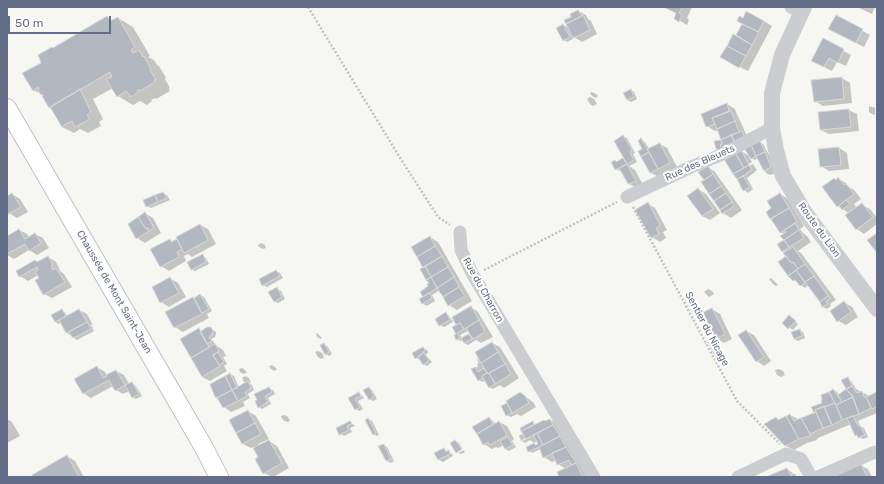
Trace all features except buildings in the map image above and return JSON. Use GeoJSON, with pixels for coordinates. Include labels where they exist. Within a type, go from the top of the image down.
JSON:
{"type":"FeatureCollection","features":[{"type":"Feature","properties":{"kind":"main road","name":"Chaussée de Mont Saint-Jean"},"geometry":{"type":"LineString","coordinates":[[7,108],[190,423],[219,477]]}},
{"type":"Feature","properties":{"kind":"street","name":"Route du Lion"},"geometry":{"type":"LineString","coordinates":[[799,9],[782,55],[772,93],[772,128],[776,150],[784,176],[801,207],[877,308]]}},
{"type":"Feature","properties":{"kind":"street","name":"Rue des Bleuets"},"geometry":{"type":"LineString","coordinates":[[627,197],[691,166],[723,154],[772,128]]}},
{"type":"Feature","properties":{"kind":"street","name":"Rue du Charron"},"geometry":{"type":"LineString","coordinates":[[460,232],[461,250],[473,275],[594,477]]}},
{"type":"Feature","properties":{"kind":"street"},"geometry":{"type":"LineString","coordinates":[[818,477],[875,452]]}},
{"type":"Feature","properties":{"kind":"street"},"geometry":{"type":"LineString","coordinates":[[738,477],[788,455],[801,460],[811,477]]}},
{"type":"Feature","properties":{"kind":"path"},"geometry":{"type":"LineString","coordinates":[[308,7],[438,217],[460,232]]}},
{"type":"Feature","properties":{"kind":"path"},"geometry":{"type":"LineString","coordinates":[[473,275],[627,197]]}},
{"type":"Feature","properties":{"kind":"path","name":"Sentier du Nicage"},"geometry":{"type":"LineString","coordinates":[[627,197],[736,401],[788,455]]}}]}
